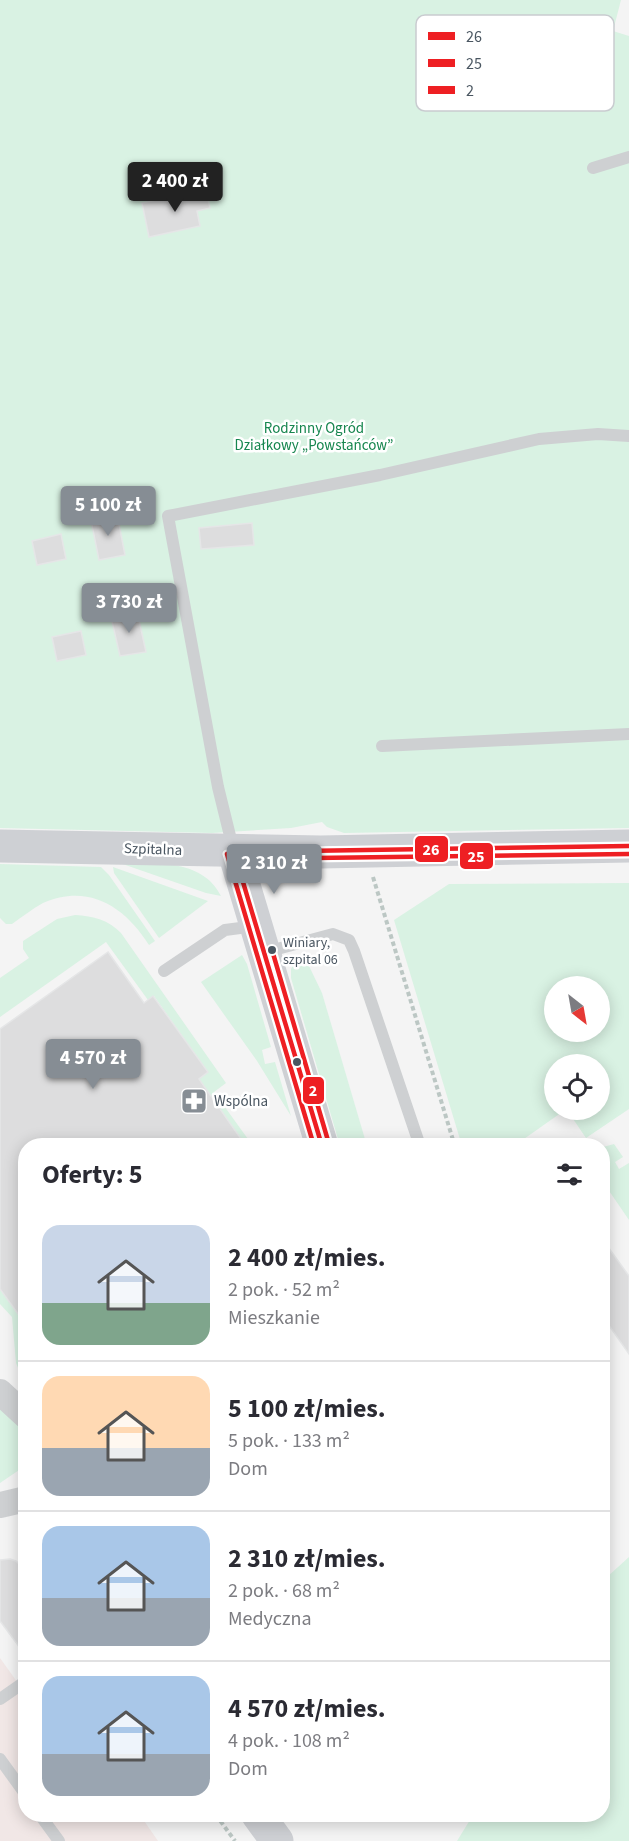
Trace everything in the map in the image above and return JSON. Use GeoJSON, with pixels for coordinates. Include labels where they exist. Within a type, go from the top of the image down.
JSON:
{"type":"FeatureCollection","features":[{"type":"Feature","properties":{"kind":"street","name":"Szpitalna"},"geometry":{"type":"LineString","coordinates":[[0,846],[234,852],[629,846]]}},
{"type":"Feature","properties":{"kind":"street"},"geometry":{"type":"LineString","coordinates":[[234,852],[320,1138]]}},
{"type":"Feature","properties":{"kind":"street"},"geometry":{"type":"LineString","coordinates":[[0,1392],[18,1409]]}},
{"type":"Feature","properties":{"kind":"street"},"geometry":{"type":"LineString","coordinates":[[0,1504],[18,1501]]}},
{"type":"Feature","properties":{"kind":"street"},"geometry":{"type":"LineString","coordinates":[[263,1822],[277,1841]]}},
{"type":"Feature","properties":{"kind":"lane"},"geometry":{"type":"LineString","coordinates":[[593,168],[629,158]]}},
{"type":"Feature","properties":{"kind":"lane"},"geometry":{"type":"LineString","coordinates":[[234,852],[218,787],[168,516],[380,475],[539,439],[598,434],[629,436]]}},
{"type":"Feature","properties":{"kind":"lane"},"geometry":{"type":"LineString","coordinates":[[382,746],[629,734]]}},
{"type":"Feature","properties":{"kind":"lane"},"geometry":{"type":"LineString","coordinates":[[164,971],[225,930],[261,939],[333,934],[349,939],[417,1138]]}},
{"type":"Feature","properties":{"kind":"lane"},"geometry":{"type":"LineString","coordinates":[[0,1699],[18,1687]]}},
{"type":"Feature","properties":{"kind":"lane"},"geometry":{"type":"LineString","coordinates":[[0,1759],[18,1784]]}},
{"type":"Feature","properties":{"kind":"lane"},"geometry":{"type":"LineString","coordinates":[[45,1822],[59,1841]]}},
{"type":"Feature","properties":{"kind":"path"},"geometry":{"type":"LineString","coordinates":[[372,876],[452,1138]]}},
{"type":"Feature","properties":{"kind":"path"},"geometry":{"type":"LineString","coordinates":[[221,1822],[235,1841]]}},
{"type":"Feature","properties":{"kind":"shaded area"},"geometry":{"type":"Polygon","coordinates":[[[0,1658],[18,1683],[18,1822],[145,1822],[158,1841],[0,1841],[0,1658]]]}},
{"type":"Feature","properties":{"kind":"green space","name":"Rodzinny Ogród Działkowy „Powstańców”"},"geometry":{"type":"Polygon","coordinates":[[[0,0],[621,0],[614,27],[614,15],[416,15],[416,111],[614,111],[614,31],[629,36],[629,828],[344,833],[327,827],[322,822],[291,828],[212,833],[0,828],[0,0]]]}},
{"type":"Feature","properties":{"kind":"green space"},"geometry":{"type":"Polygon","coordinates":[[[114,861],[159,863],[188,869],[201,874],[212,883],[221,896],[206,893],[114,861]]]}},
{"type":"Feature","properties":{"kind":"green space"},"geometry":{"type":"Polygon","coordinates":[[[0,864],[101,867],[155,941],[149,945],[129,920],[117,910],[90,897],[60,898],[43,903],[12,924],[6,924],[0,918],[0,864]]]}},
{"type":"Feature","properties":{"kind":"green space"},"geometry":{"type":"Polygon","coordinates":[[[113,867],[208,901],[159,938],[114,873],[113,867]]]}},
{"type":"Feature","properties":{"kind":"green space"},"geometry":{"type":"Polygon","coordinates":[[[629,883],[629,1109],[586,1138],[574,1120],[610,1120],[610,1054],[544,1054],[544,1120],[551,1120],[525,1138],[460,1138],[394,920],[449,884],[629,883]]]}},
{"type":"Feature","properties":{"kind":"green space"},"geometry":{"type":"Polygon","coordinates":[[[75,915],[88,916],[111,925],[121,933],[226,1083],[214,1092],[247,1138],[240,1138],[199,1079],[208,1072],[154,996],[148,1000],[106,942],[0,1017],[0,978],[29,958],[23,949],[23,941],[57,919],[75,915]]]}},
{"type":"Feature","properties":{"kind":"green space"},"geometry":{"type":"Polygon","coordinates":[[[242,955],[247,964],[271,1047],[262,1050],[265,1064],[275,1062],[291,1116],[257,1061],[201,982],[242,955]]]}},
{"type":"Feature","properties":{"kind":"green space"},"geometry":{"type":"Polygon","coordinates":[[[294,964],[309,966],[322,993],[365,1138],[338,1138],[291,978],[291,969],[294,964]]]}},
{"type":"Feature","properties":{"kind":"green space"},"geometry":{"type":"Polygon","coordinates":[[[614,1144],[623,1157],[615,1162],[619,1169],[629,1163],[629,1220],[610,1192],[610,1145],[614,1144]]]}},
{"type":"Feature","properties":{"kind":"green space"},"geometry":{"type":"Polygon","coordinates":[[[0,1289],[18,1315],[18,1368],[12,1317],[0,1304],[0,1289]]]}},
{"type":"Feature","properties":{"kind":"green space"},"geometry":{"type":"Polygon","coordinates":[[[0,1400],[18,1416],[18,1471],[0,1483],[0,1400]]]}},
{"type":"Feature","properties":{"kind":"green space"},"geometry":{"type":"Polygon","coordinates":[[[629,1557],[629,1841],[457,1841],[469,1822],[610,1822],[610,1574],[629,1557]]]}},
{"type":"Feature","properties":{"kind":"building"},"geometry":{"type":"Polygon","coordinates":[[[206,190],[210,208],[197,211],[200,226],[149,237],[142,203],[206,190]]]}},
{"type":"Feature","properties":{"kind":"building"},"geometry":{"type":"Polygon","coordinates":[[[117,514],[125,555],[99,560],[91,520],[117,514]]]}},
{"type":"Feature","properties":{"kind":"building"},"geometry":{"type":"Polygon","coordinates":[[[252,523],[254,545],[201,549],[199,528],[252,523]]]}},
{"type":"Feature","properties":{"kind":"building"},"geometry":{"type":"Polygon","coordinates":[[[61,534],[66,559],[37,565],[32,541],[61,534]]]}},
{"type":"Feature","properties":{"kind":"building"},"geometry":{"type":"Polygon","coordinates":[[[137,611],[146,652],[120,656],[111,617],[137,611]]]}},
{"type":"Feature","properties":{"kind":"building"},"geometry":{"type":"Polygon","coordinates":[[[81,631],[86,655],[57,661],[52,637],[81,631]]]}},
{"type":"Feature","properties":{"kind":"building"},"geometry":{"type":"Polygon","coordinates":[[[108,952],[144,1003],[153,996],[208,1072],[199,1079],[240,1138],[18,1138],[18,1314],[0,1289],[0,1029],[108,952]]]}},
{"type":"Feature","properties":{"kind":"building"},"geometry":{"type":"Polygon","coordinates":[[[610,1250],[629,1276],[629,1354],[610,1327],[610,1250]]]}},
{"type":"Feature","properties":{"kind":"building"},"geometry":{"type":"Polygon","coordinates":[[[10,1559],[18,1563],[18,1645],[0,1621],[0,1560],[10,1559]]]}},
{"type":"Feature","properties":{"kind":"transit line","name":"26"},"geometry":{"type":"LineString","coordinates":[[234,852],[629,846]]}},
{"type":"Feature","properties":{"kind":"transit line","name":"26"},"geometry":{"type":"LineString","coordinates":[[234,852],[320,1138]]}},
{"type":"Feature","properties":{"kind":"transit line","name":"25"},"geometry":{"type":"LineString","coordinates":[[227,854],[312,1138]]}},
{"type":"Feature","properties":{"kind":"transit line","name":"25"},"geometry":{"type":"LineString","coordinates":[[234,859],[629,854]]}},
{"type":"Feature","properties":{"kind":"transit line","name":"2"},"geometry":{"type":"LineString","coordinates":[[272,950],[327,1138]]}},
{"type":"Feature","properties":{"kind":"place","name":"Winiary, szpital 06"},"geometry":{"type":"Point","coordinates":[272,950]}},
{"type":"Feature","properties":{"kind":"place","name":"Wspólna"},"geometry":{"type":"Point","coordinates":[194,1101]}}]}
